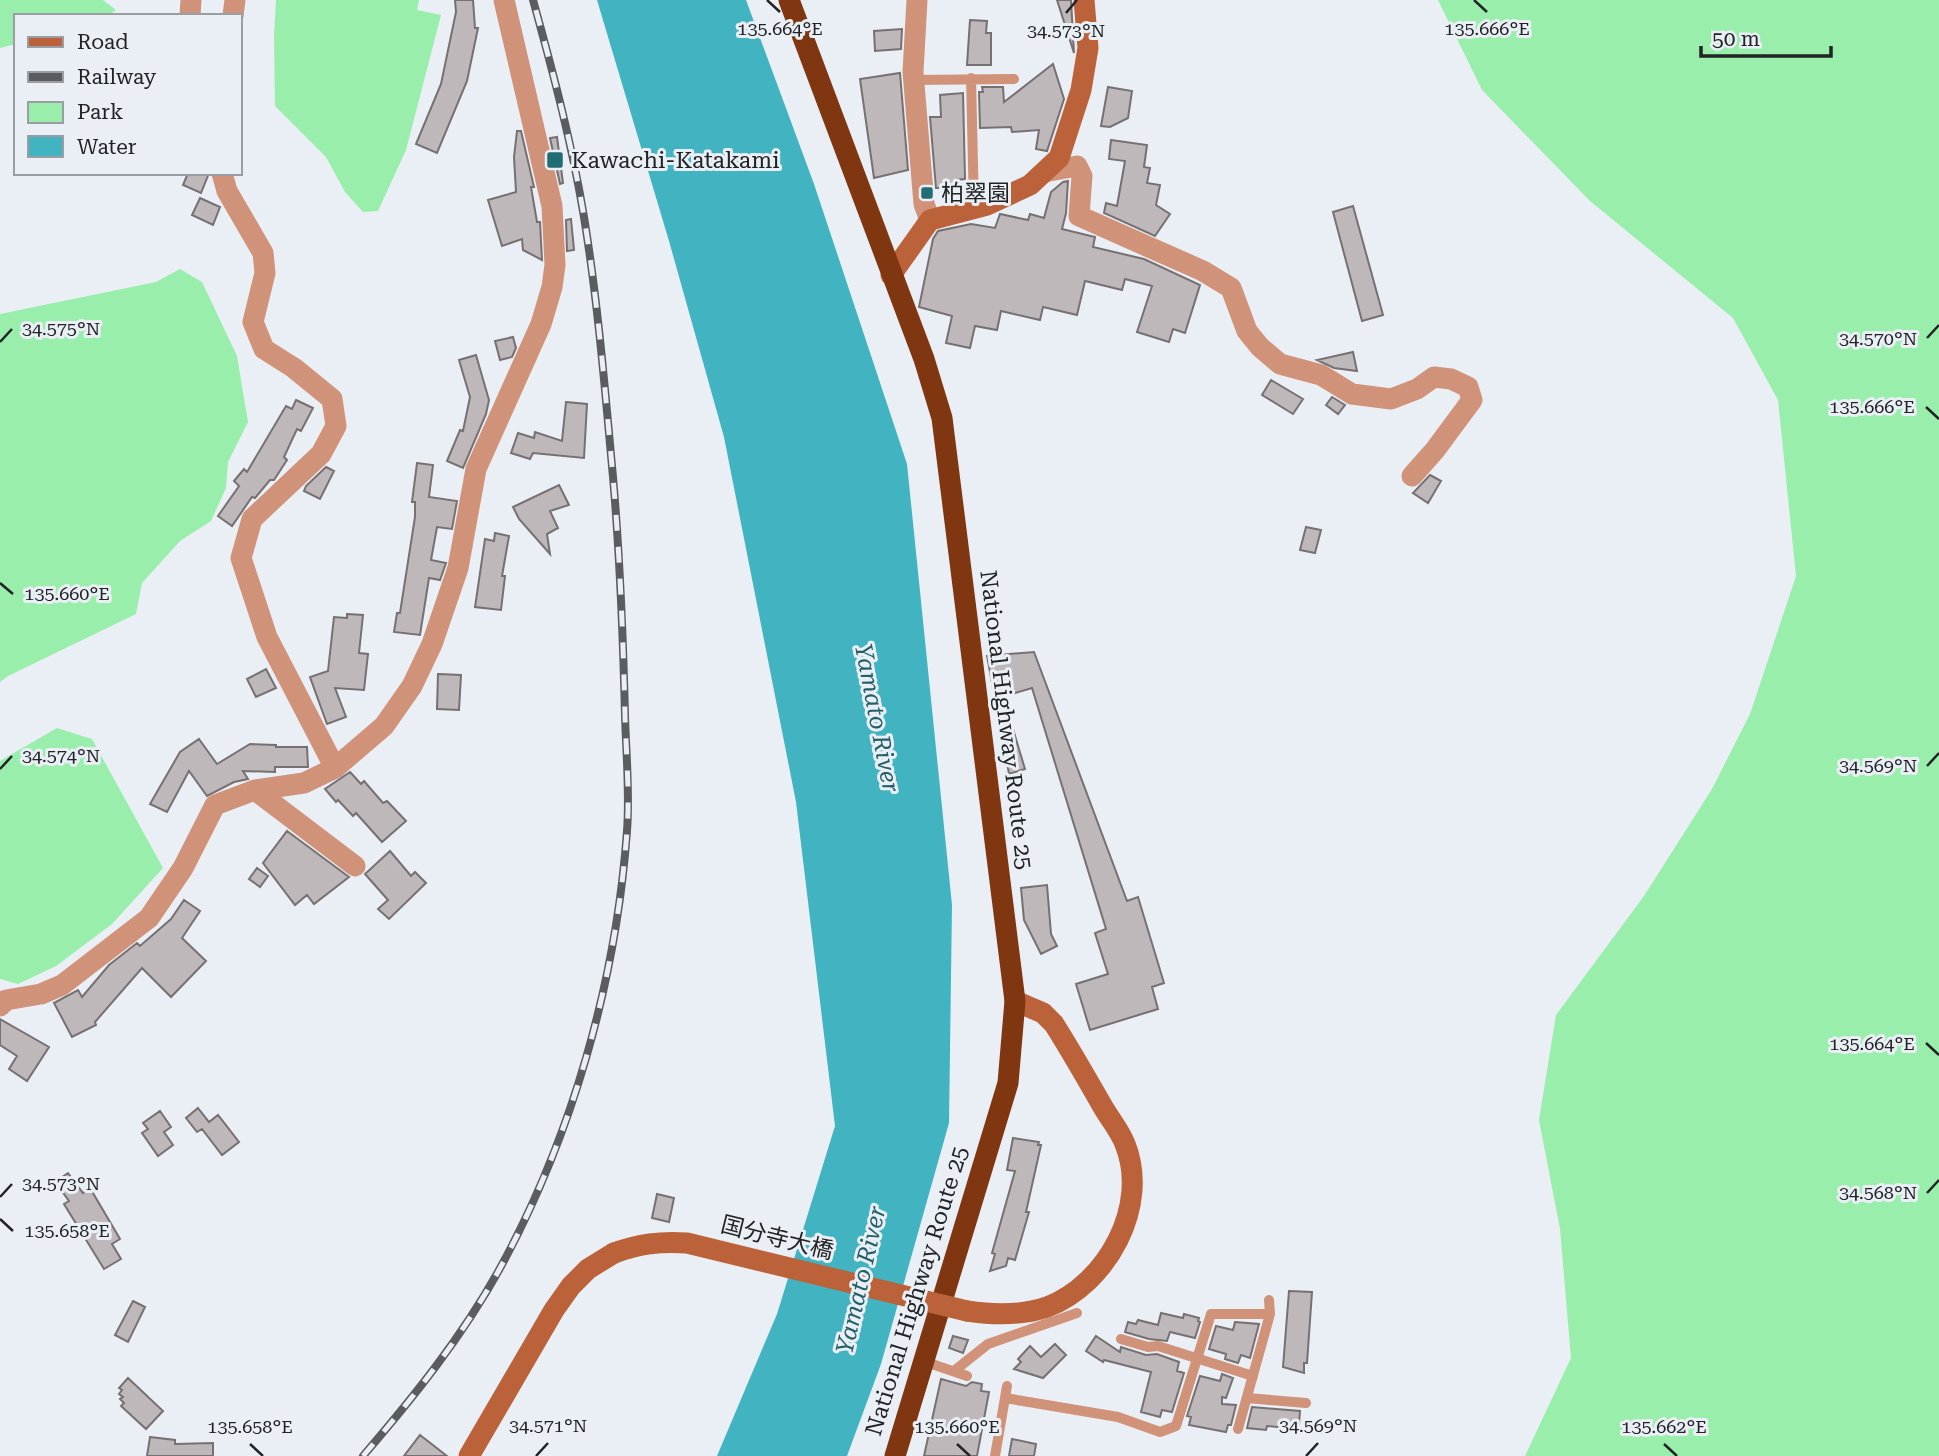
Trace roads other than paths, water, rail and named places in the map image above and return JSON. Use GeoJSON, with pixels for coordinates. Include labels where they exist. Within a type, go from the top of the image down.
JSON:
{"type":"FeatureCollection","features":[{"type":"Feature","properties":{"kind":"highway","name":"National Highway Route 25"},"geometry":{"type":"LineString","coordinates":[[789,0],[924,359],[942,418],[1015,1001],[1008,1083],[895,1456]]}},
{"type":"Feature","properties":{"kind":"street"},"geometry":{"type":"LineString","coordinates":[[0,1006],[6,1000],[41,994],[62,985],[149,918],[183,868],[215,805],[255,790],[304,783],[335,768],[384,726],[412,687],[432,644],[458,568],[475,469],[541,324],[552,287],[555,265],[552,206],[504,0]]}},
{"type":"Feature","properties":{"kind":"street"},"geometry":{"type":"LineString","coordinates":[[916,0],[914,80],[924,204],[930,220]]}},
{"type":"Feature","properties":{"kind":"street"},"geometry":{"type":"LineString","coordinates":[[891,275],[930,220],[987,205],[1030,185],[1059,158],[1081,90],[1088,48],[1084,0]]}},
{"type":"Feature","properties":{"kind":"street"},"geometry":{"type":"LineString","coordinates":[[1044,172],[1077,166],[1082,176],[1079,216],[1203,271],[1231,288],[1247,331],[1260,347],[1280,364],[1321,375],[1352,394],[1391,399],[1417,389],[1433,377],[1451,379],[1468,387],[1472,400],[1412,476]]}},
{"type":"Feature","properties":{"kind":"street"},"geometry":{"type":"LineString","coordinates":[[223,175],[227,191],[263,253],[265,273],[253,323],[264,349],[294,368],[332,399],[336,426],[321,454],[252,519],[241,558],[267,637],[335,768]]}},
{"type":"Feature","properties":{"kind":"street"},"geometry":{"type":"LineString","coordinates":[[255,790],[355,866]]}},
{"type":"Feature","properties":{"kind":"street","name":"国分寺大橋"},"geometry":{"type":"LineString","coordinates":[[469,1456],[570,1286],[588,1269],[614,1253],[639,1244],[662,1241],[687,1243],[992,1315],[1020,1313],[1048,1306],[1070,1294],[1094,1275],[1111,1255],[1124,1228],[1130,1201],[1131,1173],[1125,1145],[1054,1024],[1043,1013],[1015,1001]]}},
{"type":"Feature","properties":{"kind":"lane"},"geometry":{"type":"LineString","coordinates":[[971,78],[975,208]]}},
{"type":"Feature","properties":{"kind":"lane"},"geometry":{"type":"LineString","coordinates":[[914,80],[1014,79]]}},
{"type":"Feature","properties":{"kind":"lane"},"geometry":{"type":"LineString","coordinates":[[1238,1429],[1270,1314],[1269,1300]]}},
{"type":"Feature","properties":{"kind":"lane"},"geometry":{"type":"LineString","coordinates":[[954,1371],[988,1344],[1077,1313]]}},
{"type":"Feature","properties":{"kind":"lane"},"geometry":{"type":"LineString","coordinates":[[995,1456],[1006,1392],[1118,1417],[1160,1432],[1176,1426],[1211,1314],[1270,1314]]}},
{"type":"Feature","properties":{"kind":"lane"},"geometry":{"type":"LineString","coordinates":[[1121,1339],[1148,1347],[1158,1346],[1253,1376]]}},
{"type":"Feature","properties":{"kind":"lane"},"geometry":{"type":"LineString","coordinates":[[923,1361],[967,1376]]}},
{"type":"Feature","properties":{"kind":"lane"},"geometry":{"type":"LineString","coordinates":[[1247,1398],[1306,1403]]}},
{"type":"Feature","properties":{"kind":"water","name":"Yamato River"},"geometry":{"type":"Polygon","coordinates":[[[597,0],[746,0],[814,184],[907,464],[952,905],[949,1123],[881,1364],[847,1456],[717,1456],[777,1314],[835,1126],[796,802],[724,437],[597,0]]]}},
{"type":"Feature","properties":{"kind":"railway"},"geometry":{"type":"LineString","coordinates":[[363,1456],[453,1343],[485,1295],[525,1219],[569,1112],[586,1057],[613,945],[621,888],[628,817],[628,773],[619,566],[604,379],[579,190],[562,108],[533,0]]}},
{"type":"Feature","properties":{"kind":"place","name":"Kawachi-Katakami"},"geometry":{"type":"Point","coordinates":[555,160]}},
{"type":"Feature","properties":{"kind":"place","name":"柏翠園"},"geometry":{"type":"Point","coordinates":[927,193]}}]}
